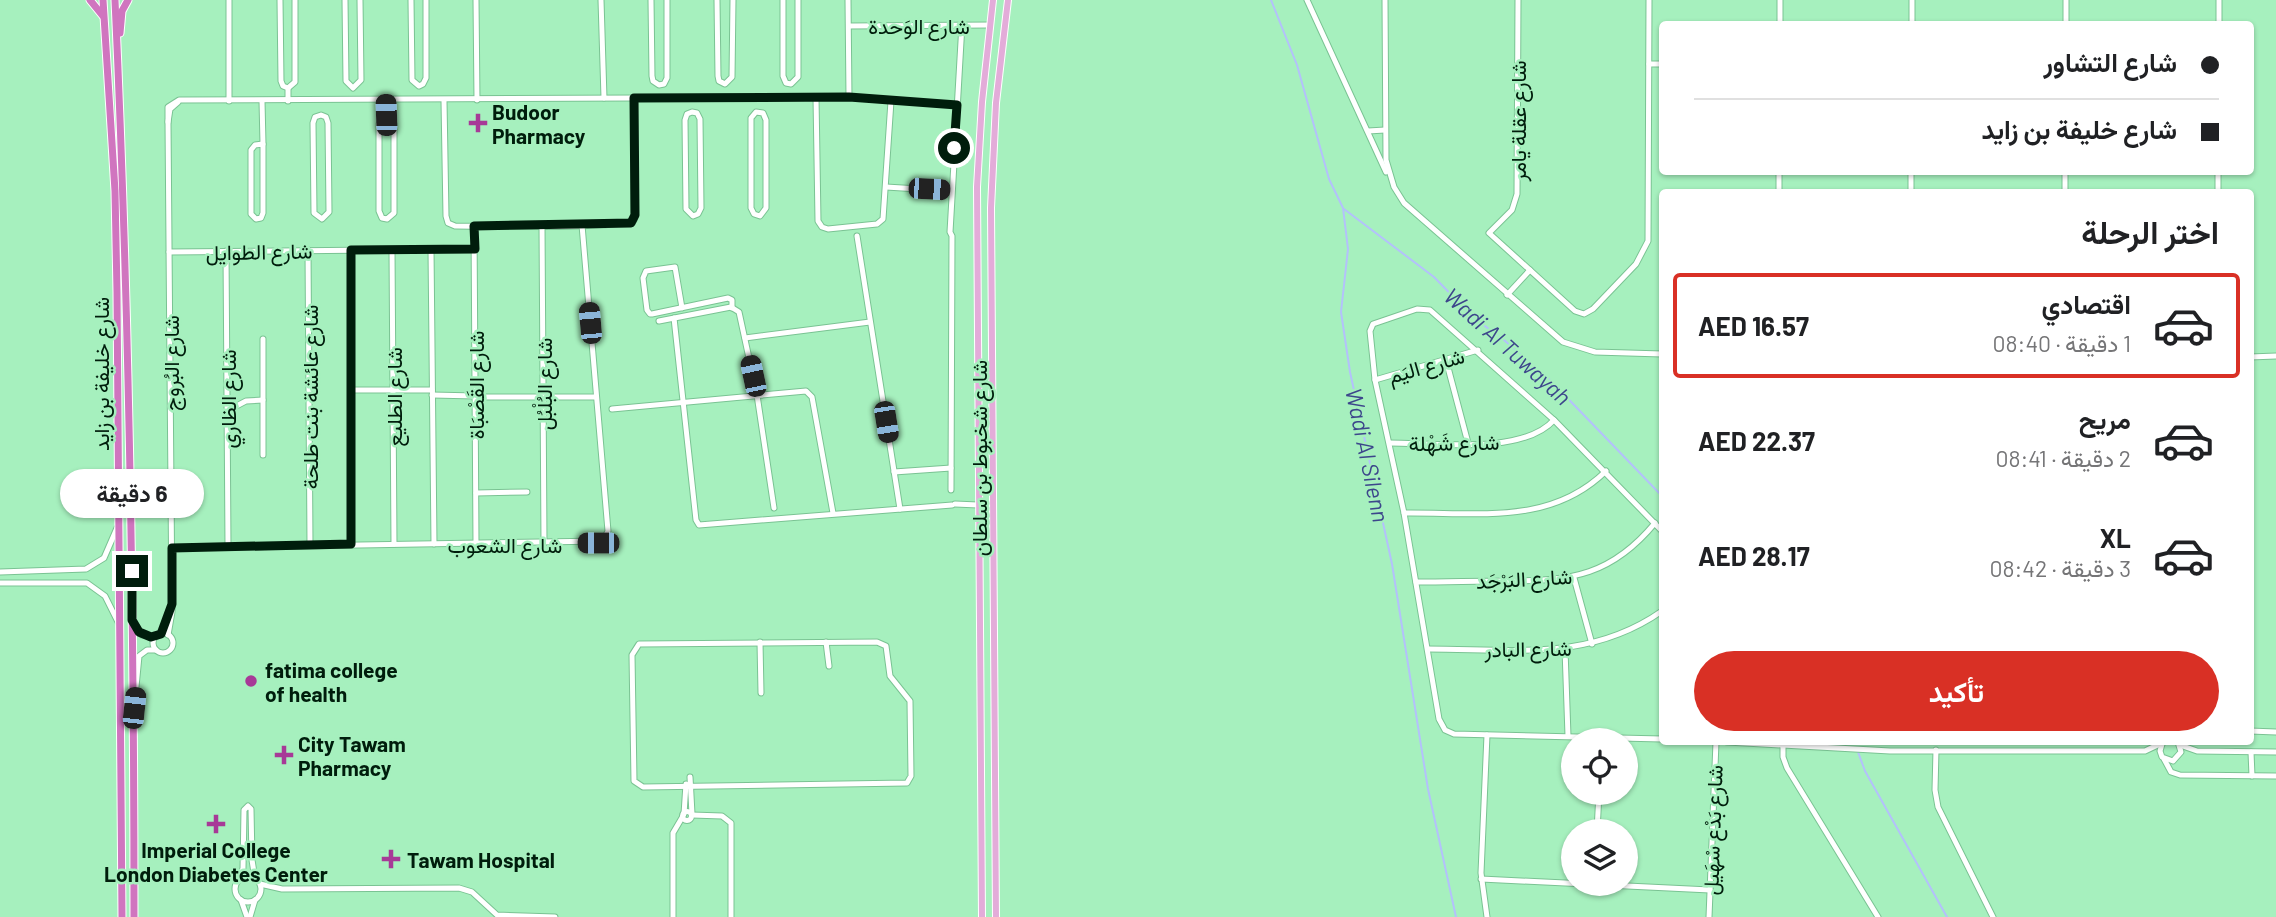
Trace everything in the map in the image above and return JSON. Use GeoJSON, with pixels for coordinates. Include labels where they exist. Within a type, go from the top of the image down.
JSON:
{"type":"FeatureCollection","features":[{"type":"Feature","properties":{"kind":"highway"},"geometry":{"type":"LineString","coordinates":[[90,0],[104,19]]}},
{"type":"Feature","properties":{"kind":"highway","name":"شارع خليفة بن زايد"},"geometry":{"type":"LineString","coordinates":[[103,0],[115,191],[122,917]]}},
{"type":"Feature","properties":{"kind":"highway","name":"شارع خليفة بن زايد"},"geometry":{"type":"LineString","coordinates":[[115,0],[125,242],[135,917]]}},
{"type":"Feature","properties":{"kind":"highway"},"geometry":{"type":"LineString","coordinates":[[117,44],[122,11],[128,0]]}},
{"type":"Feature","properties":{"kind":"main road","name":"شارع شخبوط بن سلطان"},"geometry":{"type":"LineString","coordinates":[[982,917],[977,187],[993,0]]}},
{"type":"Feature","properties":{"kind":"main road","name":"شارع شخبوط بن سلطان"},"geometry":{"type":"LineString","coordinates":[[996,917],[991,222],[996,103],[1008,0]]}},
{"type":"Feature","properties":{"kind":"street"},"geometry":{"type":"LineString","coordinates":[[229,0],[229,101]]}},
{"type":"Feature","properties":{"kind":"street"},"geometry":{"type":"LineString","coordinates":[[280,0],[281,83],[288,88]]}},
{"type":"Feature","properties":{"kind":"street"},"geometry":{"type":"LineString","coordinates":[[288,101],[288,88],[295,82],[295,0]]}},
{"type":"Feature","properties":{"kind":"street"},"geometry":{"type":"LineString","coordinates":[[345,0],[346,81],[354,88]]}},
{"type":"Feature","properties":{"kind":"street"},"geometry":{"type":"LineString","coordinates":[[354,101],[354,88],[360,82],[360,0]]}},
{"type":"Feature","properties":{"kind":"street"},"geometry":{"type":"LineString","coordinates":[[411,0],[412,82],[419,86]]}},
{"type":"Feature","properties":{"kind":"street"},"geometry":{"type":"LineString","coordinates":[[419,86],[426,80],[426,0]]}},
{"type":"Feature","properties":{"kind":"street"},"geometry":{"type":"LineString","coordinates":[[477,0],[477,100]]}},
{"type":"Feature","properties":{"kind":"street"},"geometry":{"type":"LineString","coordinates":[[601,0],[604,98]]}},
{"type":"Feature","properties":{"kind":"street"},"geometry":{"type":"LineString","coordinates":[[651,0],[652,79],[659,85],[660,98]]}},
{"type":"Feature","properties":{"kind":"street"},"geometry":{"type":"LineString","coordinates":[[659,85],[667,80],[667,0]]}},
{"type":"Feature","properties":{"kind":"street"},"geometry":{"type":"LineString","coordinates":[[717,0],[718,79],[725,84]]}},
{"type":"Feature","properties":{"kind":"street"},"geometry":{"type":"LineString","coordinates":[[725,97],[725,84],[733,77],[733,0]]}},
{"type":"Feature","properties":{"kind":"street"},"geometry":{"type":"LineString","coordinates":[[783,0],[783,79],[791,84]]}},
{"type":"Feature","properties":{"kind":"street"},"geometry":{"type":"LineString","coordinates":[[792,98],[791,84],[798,77],[798,0]]}},
{"type":"Feature","properties":{"kind":"street"},"geometry":{"type":"LineString","coordinates":[[848,0],[849,97]]}},
{"type":"Feature","properties":{"kind":"street"},"geometry":{"type":"LineString","coordinates":[[1385,0],[1386,160],[1392,180]]}},
{"type":"Feature","properties":{"kind":"street","name":"شارع عقلة يامر"},"geometry":{"type":"LineString","coordinates":[[1518,0],[1517,194],[1511,209],[1489,233],[1530,270]]}},
{"type":"Feature","properties":{"kind":"street"},"geometry":{"type":"LineString","coordinates":[[1507,295],[1530,270],[1575,311],[1584,314],[1596,307],[1644,253],[1648,233],[1649,0]]}},
{"type":"Feature","properties":{"kind":"street"},"geometry":{"type":"LineString","coordinates":[[1780,0],[1780,21]]}},
{"type":"Feature","properties":{"kind":"street"},"geometry":{"type":"LineString","coordinates":[[1912,0],[1912,21]]}},
{"type":"Feature","properties":{"kind":"street"},"geometry":{"type":"LineString","coordinates":[[2066,0],[2066,21]]}},
{"type":"Feature","properties":{"kind":"street"},"geometry":{"type":"LineString","coordinates":[[2219,0],[2219,21]]}},
{"type":"Feature","properties":{"kind":"street"},"geometry":{"type":"LineString","coordinates":[[1310,2],[1399,195],[1418,216],[1555,337],[1570,346],[1595,352],[1659,354]]}},
{"type":"Feature","properties":{"kind":"street"},"geometry":{"type":"LineString","coordinates":[[951,490],[950,220],[962,24]]}},
{"type":"Feature","properties":{"kind":"street","name":"شارع الوَحدة"},"geometry":{"type":"LineString","coordinates":[[849,26],[990,25]]}},
{"type":"Feature","properties":{"kind":"street"},"geometry":{"type":"LineString","coordinates":[[652,40],[667,40]]}},
{"type":"Feature","properties":{"kind":"street"},"geometry":{"type":"LineString","coordinates":[[717,40],[733,40]]}},
{"type":"Feature","properties":{"kind":"street"},"geometry":{"type":"LineString","coordinates":[[783,40],[798,40]]}},
{"type":"Feature","properties":{"kind":"street"},"geometry":{"type":"LineString","coordinates":[[280,43],[295,43]]}},
{"type":"Feature","properties":{"kind":"street"},"geometry":{"type":"LineString","coordinates":[[346,44],[360,43]]}},
{"type":"Feature","properties":{"kind":"street"},"geometry":{"type":"LineString","coordinates":[[412,43],[426,43]]}},
{"type":"Feature","properties":{"kind":"street"},"geometry":{"type":"LineString","coordinates":[[1649,64],[1659,64]]}},
{"type":"Feature","properties":{"kind":"street"},"geometry":{"type":"LineString","coordinates":[[419,86],[420,101]]}},
{"type":"Feature","properties":{"kind":"street"},"geometry":{"type":"LineString","coordinates":[[758,97],[758,112],[751,118],[751,154],[752,211],[760,216],[766,210],[766,117],[758,112]]}},
{"type":"Feature","properties":{"kind":"street"},"geometry":{"type":"LineString","coordinates":[[816,97],[820,225],[828,229],[880,223],[884,216],[891,101]]}},
{"type":"Feature","properties":{"kind":"street","name":"شارع البُروج"},"geometry":{"type":"LineString","coordinates":[[162,635],[172,604],[168,122],[169,104],[174,100],[262,102],[849,97],[957,105]]}},
{"type":"Feature","properties":{"kind":"street"},"geometry":{"type":"LineString","coordinates":[[444,101],[446,219],[455,226],[582,225],[627,224],[634,220],[634,98]]}},
{"type":"Feature","properties":{"kind":"street"},"geometry":{"type":"LineString","coordinates":[[692,98],[692,112],[685,118],[685,157],[686,209],[693,216],[701,211],[701,157],[700,117],[692,112]]}},
{"type":"Feature","properties":{"kind":"street"},"geometry":{"type":"LineString","coordinates":[[320,101],[321,114],[328,121],[329,212],[322,219],[314,214],[313,121],[321,114]]}},
{"type":"Feature","properties":{"kind":"street"},"geometry":{"type":"LineString","coordinates":[[386,101],[386,115],[379,121],[379,158],[380,214],[387,219],[394,213],[394,122],[391,116],[386,115]]}},
{"type":"Feature","properties":{"kind":"street"},"geometry":{"type":"LineString","coordinates":[[262,102],[263,144],[263,214],[256,219],[251,214],[251,150],[255,145],[263,144]]}},
{"type":"Feature","properties":{"kind":"street"},"geometry":{"type":"LineString","coordinates":[[1368,131],[1385,130]]}},
{"type":"Feature","properties":{"kind":"street"},"geometry":{"type":"LineString","coordinates":[[751,154],[766,154]]}},
{"type":"Feature","properties":{"kind":"street"},"geometry":{"type":"LineString","coordinates":[[685,157],[701,157]]}},
{"type":"Feature","properties":{"kind":"street"},"geometry":{"type":"LineString","coordinates":[[379,158],[394,158]]}},
{"type":"Feature","properties":{"kind":"street"},"geometry":{"type":"LineString","coordinates":[[314,159],[328,159]]}},
{"type":"Feature","properties":{"kind":"street"},"geometry":{"type":"LineString","coordinates":[[886,187],[951,191]]}},
{"type":"Feature","properties":{"kind":"street","name":"شارع البُلْبُل"},"geometry":{"type":"LineString","coordinates":[[542,225],[544,543]]}},
{"type":"Feature","properties":{"kind":"street","name":"شارع الشعوب"},"geometry":{"type":"LineString","coordinates":[[172,548],[310,544],[598,543],[607,537],[582,225]]}},
{"type":"Feature","properties":{"kind":"street","name":"شارع القَصْبَاة"},"geometry":{"type":"LineString","coordinates":[[474,226],[477,544]]}},
{"type":"Feature","properties":{"kind":"street"},"geometry":{"type":"LineString","coordinates":[[857,236],[900,509]]}},
{"type":"Feature","properties":{"kind":"street"},"geometry":{"type":"LineString","coordinates":[[431,249],[434,544]]}},
{"type":"Feature","properties":{"kind":"street","name":"شارع الطوايل"},"geometry":{"type":"LineString","coordinates":[[169,251],[475,249]]}},
{"type":"Feature","properties":{"kind":"street","name":"شارع عائشة بنت طلحة"},"geometry":{"type":"LineString","coordinates":[[308,250],[310,544]]}},
{"type":"Feature","properties":{"kind":"street"},"geometry":{"type":"LineString","coordinates":[[351,250],[351,544]]}},
{"type":"Feature","properties":{"kind":"street","name":"شارع الطليع"},"geometry":{"type":"LineString","coordinates":[[392,250],[394,544]]}},
{"type":"Feature","properties":{"kind":"street","name":"شارع الظاري"},"geometry":{"type":"LineString","coordinates":[[226,251],[229,546]]}},
{"type":"Feature","properties":{"kind":"street"},"geometry":{"type":"LineString","coordinates":[[682,308],[676,268],[672,266],[646,271],[643,278],[648,313],[682,308],[729,298],[733,308],[739,312],[758,395],[774,508]]}},
{"type":"Feature","properties":{"kind":"street"},"geometry":{"type":"LineString","coordinates":[[659,321],[733,308]]}},
{"type":"Feature","properties":{"kind":"street"},"geometry":{"type":"LineString","coordinates":[[1561,736],[1454,734],[1445,730],[1439,719],[1404,513],[1375,380],[1371,327],[1380,320],[1417,309],[1430,310],[1554,419],[1659,527]]}},
{"type":"Feature","properties":{"kind":"street"},"geometry":{"type":"LineString","coordinates":[[674,318],[696,520],[699,525],[833,513],[978,505]]}},
{"type":"Feature","properties":{"kind":"street"},"geometry":{"type":"LineString","coordinates":[[745,338],[870,322]]}},
{"type":"Feature","properties":{"kind":"street"},"geometry":{"type":"LineString","coordinates":[[263,339],[263,455]]}},
{"type":"Feature","properties":{"kind":"street","name":"شارع اليَم"},"geometry":{"type":"LineString","coordinates":[[1375,380],[1478,351]]}},
{"type":"Feature","properties":{"kind":"street"},"geometry":{"type":"LineString","coordinates":[[2254,357],[2276,356]]}},
{"type":"Feature","properties":{"kind":"street"},"geometry":{"type":"LineString","coordinates":[[1446,360],[1468,443]]}},
{"type":"Feature","properties":{"kind":"street"},"geometry":{"type":"LineString","coordinates":[[351,390],[393,390],[476,397],[596,397]]}},
{"type":"Feature","properties":{"kind":"street"},"geometry":{"type":"LineString","coordinates":[[612,409],[804,391],[811,395],[833,513]]}},
{"type":"Feature","properties":{"kind":"street"},"geometry":{"type":"LineString","coordinates":[[227,411],[246,401],[263,400]]}},
{"type":"Feature","properties":{"kind":"street","name":"شارع شَهْلة"},"geometry":{"type":"LineString","coordinates":[[1390,443],[1499,443],[1541,431],[1554,419]]}},
{"type":"Feature","properties":{"kind":"street"},"geometry":{"type":"LineString","coordinates":[[894,472],[951,468]]}},
{"type":"Feature","properties":{"kind":"street"},"geometry":{"type":"LineString","coordinates":[[1404,513],[1513,512],[1543,508],[1571,498],[1606,471]]}},
{"type":"Feature","properties":{"kind":"street"},"geometry":{"type":"LineString","coordinates":[[476,494],[527,492]]}},
{"type":"Feature","properties":{"kind":"street","name":"شارع البَرْجَد"},"geometry":{"type":"LineString","coordinates":[[1416,582],[1550,581],[1574,578],[1594,572],[1628,552],[1656,523]]}},
{"type":"Feature","properties":{"kind":"street"},"geometry":{"type":"LineString","coordinates":[[0,572],[86,569],[104,558],[118,525]]}},
{"type":"Feature","properties":{"kind":"street"},"geometry":{"type":"LineString","coordinates":[[1574,578],[1592,644]]}},
{"type":"Feature","properties":{"kind":"street"},"geometry":{"type":"LineString","coordinates":[[0,583],[87,583],[105,596],[120,626]]}},
{"type":"Feature","properties":{"kind":"street","name":"شارع البادر"},"geometry":{"type":"LineString","coordinates":[[1428,649],[1565,649],[1592,644],[1633,629],[1659,613]]}},
{"type":"Feature","properties":{"kind":"street"},"geometry":{"type":"LineString","coordinates":[[132,620],[142,635],[162,635],[173,642],[171,649],[165,653],[147,649],[138,658],[134,708]]}},
{"type":"Feature","properties":{"kind":"street"},"geometry":{"type":"LineString","coordinates":[[156,650],[154,643],[162,635]]}},
{"type":"Feature","properties":{"kind":"street"},"geometry":{"type":"LineString","coordinates":[[760,642],[761,693]]}},
{"type":"Feature","properties":{"kind":"street"},"geometry":{"type":"LineString","coordinates":[[826,642],[829,666]]}},
{"type":"Feature","properties":{"kind":"street"},"geometry":{"type":"LineString","coordinates":[[826,642],[879,642],[886,646],[889,672],[907,695],[911,705],[909,781],[901,785],[643,787],[634,781],[633,650],[644,643],[826,642]]}},
{"type":"Feature","properties":{"kind":"street"},"geometry":{"type":"LineString","coordinates":[[1565,649],[1568,728]]}},
{"type":"Feature","properties":{"kind":"street"},"geometry":{"type":"LineString","coordinates":[[2254,731],[2276,732]]}},
{"type":"Feature","properties":{"kind":"street"},"geometry":{"type":"LineString","coordinates":[[1487,735],[1481,879],[1487,917]]}},
{"type":"Feature","properties":{"kind":"street"},"geometry":{"type":"LineString","coordinates":[[1638,739],[1659,739]]}},
{"type":"Feature","properties":{"kind":"street","name":"شارع بَدْع سْهَيل"},"geometry":{"type":"LineString","coordinates":[[1709,917],[1716,745]]}},
{"type":"Feature","properties":{"kind":"street"},"geometry":{"type":"LineString","coordinates":[[1783,745],[1787,768],[1878,917]]}},
{"type":"Feature","properties":{"kind":"street"},"geometry":{"type":"LineString","coordinates":[[1793,745],[1879,750],[2145,751],[2163,758],[2178,758],[2197,751],[2276,752]]}},
{"type":"Feature","properties":{"kind":"street"},"geometry":{"type":"LineString","coordinates":[[1906,749],[1907,745]]}},
{"type":"Feature","properties":{"kind":"street"},"geometry":{"type":"LineString","coordinates":[[2039,745],[2039,751]]}},
{"type":"Feature","properties":{"kind":"street"},"geometry":{"type":"LineString","coordinates":[[2145,751],[2158,745]]}},
{"type":"Feature","properties":{"kind":"street"},"geometry":{"type":"LineString","coordinates":[[2163,745],[2160,751],[2171,772],[2185,775],[2276,776]]}},
{"type":"Feature","properties":{"kind":"street"},"geometry":{"type":"LineString","coordinates":[[2179,745],[2177,769],[2185,775]]}},
{"type":"Feature","properties":{"kind":"street"},"geometry":{"type":"LineString","coordinates":[[2184,745],[2197,751]]}},
{"type":"Feature","properties":{"kind":"street"},"geometry":{"type":"LineString","coordinates":[[2233,745],[2233,751]]}},
{"type":"Feature","properties":{"kind":"street"},"geometry":{"type":"LineString","coordinates":[[1936,750],[1935,790],[1938,807],[1993,917]]}},
{"type":"Feature","properties":{"kind":"street"},"geometry":{"type":"LineString","coordinates":[[2251,752],[2252,776]]}},
{"type":"Feature","properties":{"kind":"street"},"geometry":{"type":"LineString","coordinates":[[688,777],[688,816]]}},
{"type":"Feature","properties":{"kind":"street"},"geometry":{"type":"LineString","coordinates":[[246,806],[251,809],[252,860],[257,881],[257,898],[248,917],[235,891],[243,868],[246,806]]}},
{"type":"Feature","properties":{"kind":"street"},"geometry":{"type":"LineString","coordinates":[[673,917],[673,837],[677,825],[688,816],[722,816],[731,823],[731,917]]}},
{"type":"Feature","properties":{"kind":"street"},"geometry":{"type":"LineString","coordinates":[[240,880],[247,876],[282,889],[459,888],[472,892],[497,915],[555,917]]}},
{"type":"Feature","properties":{"kind":"street"},"geometry":{"type":"LineString","coordinates":[[1481,879],[1561,883]]}},
{"type":"Feature","properties":{"kind":"street"},"geometry":{"type":"LineString","coordinates":[[1638,886],[1710,890]]}},
{"type":"Feature","properties":{"kind":"street"},"geometry":{"type":"LineString","coordinates":[[241,900],[248,902],[282,889]]}},
{"type":"Feature","properties":{"kind":"waterway","name":"Wadi Al Silenn"},"geometry":{"type":"LineString","coordinates":[[1271,0],[1297,65],[1329,179],[1343,208],[1348,249],[1341,312],[1350,372],[1392,564],[1428,789],[1456,917]]}},
{"type":"Feature","properties":{"kind":"waterway","name":"Wadi Al Tuwayah"},"geometry":{"type":"LineString","coordinates":[[1344,209],[1434,277],[1474,318],[1549,379],[1659,493]]}},
{"type":"Feature","properties":{"kind":"waterway","name":"Wadi Al Tuwayah"},"geometry":{"type":"LineString","coordinates":[[1858,752],[1865,771],[1947,917]]}},
{"type":"Feature","properties":{"kind":"place","name":"Budoor Pharmacy"},"geometry":{"type":"Point","coordinates":[478,123]}},
{"type":"Feature","properties":{"kind":"place","name":"fatima college of health"},"geometry":{"type":"Point","coordinates":[251,681]}},
{"type":"Feature","properties":{"kind":"place","name":"City Tawam Pharmacy"},"geometry":{"type":"Point","coordinates":[284,755]}},
{"type":"Feature","properties":{"kind":"place","name":"Imperial College London Diabetes Center"},"geometry":{"type":"Point","coordinates":[216,824]}},
{"type":"Feature","properties":{"kind":"place","name":"Tawam Hospital"},"geometry":{"type":"Point","coordinates":[391,859]}},
{"type":"Feature","properties":{"kind":"route"},"geometry":{"type":"LineString","coordinates":[[132,571],[132,620],[139,632],[151,637],[161,634],[172,604],[172,548],[351,544],[351,250],[475,249],[474,226],[631,223],[635,215],[634,98],[849,97],[957,105],[954,148]]}}]}
